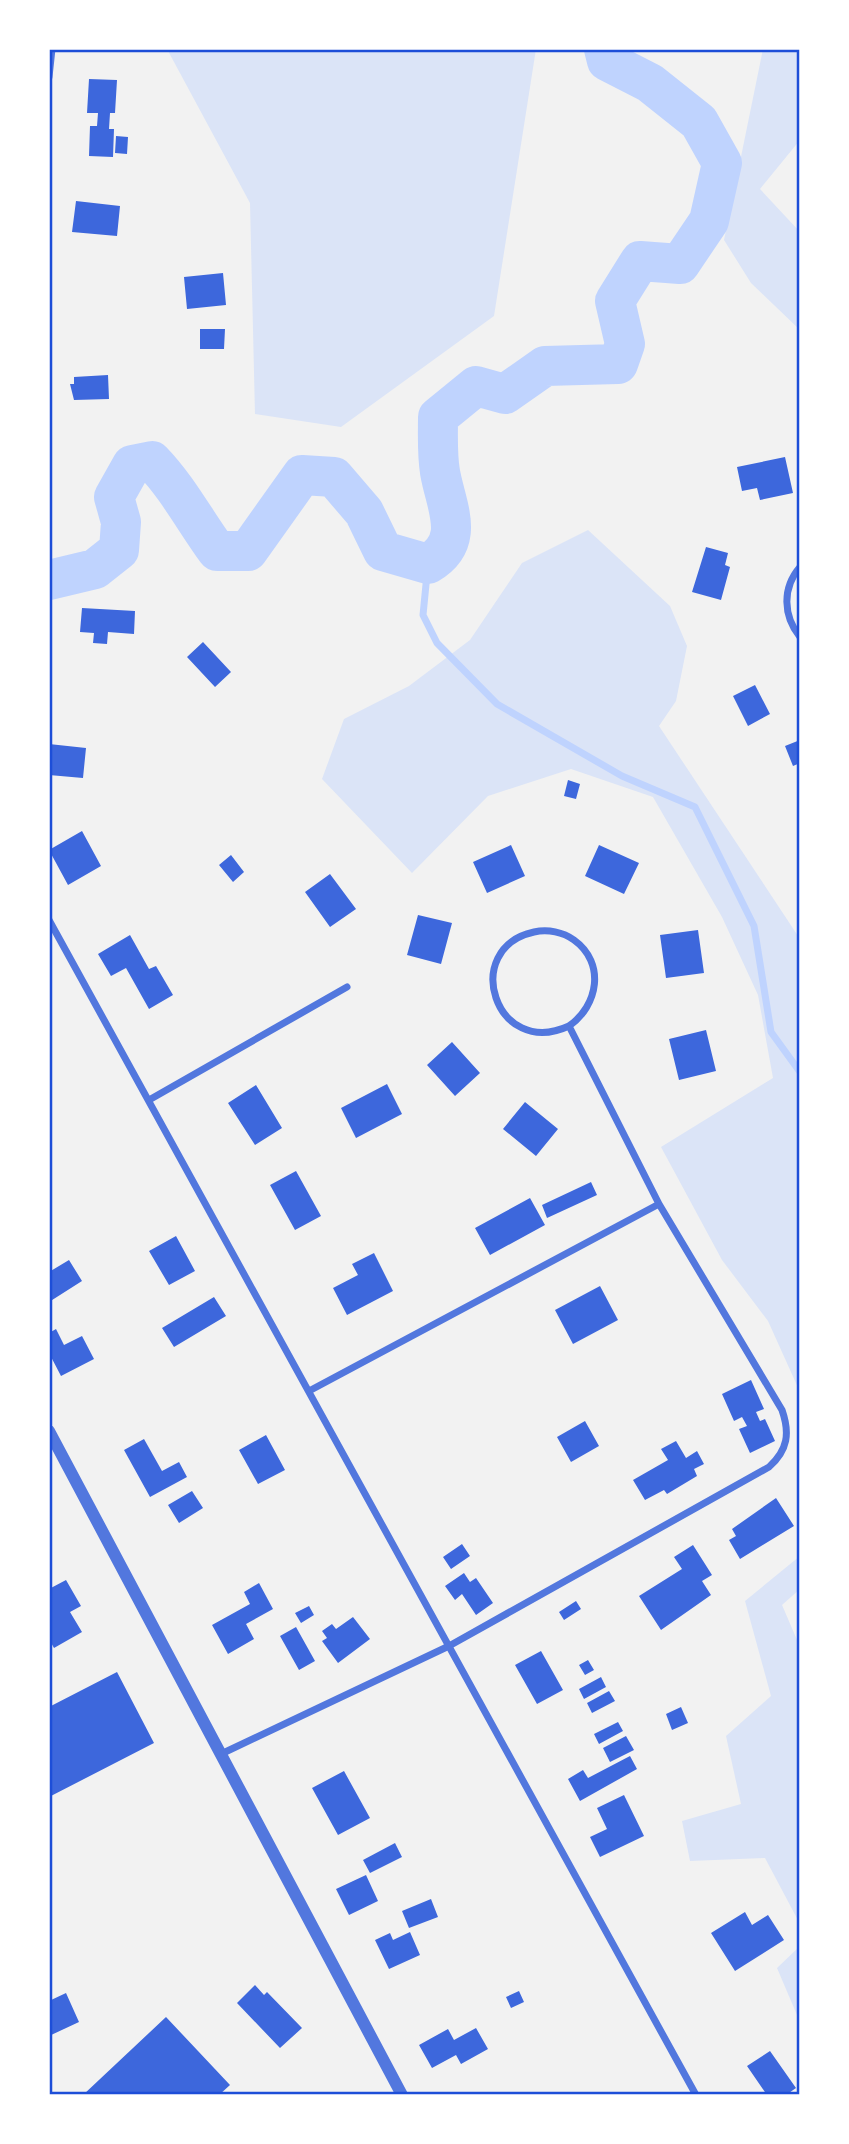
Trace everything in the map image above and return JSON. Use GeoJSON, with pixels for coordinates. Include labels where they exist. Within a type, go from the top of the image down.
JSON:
{"type":"FeatureCollection","features":[{"type":"Feature","properties":{"kind":"street"},"geometry":{"type":"LineString","coordinates":[[49,77],[52,49]]}},
{"type":"Feature","properties":{"kind":"street"},"geometry":{"type":"LineString","coordinates":[[800,567],[790,582],[786,604],[792,626],[800,637]]}},
{"type":"Feature","properties":{"kind":"street"},"geometry":{"type":"LineString","coordinates":[[49,920],[696,2095]]}},
{"type":"Feature","properties":{"kind":"street"},"geometry":{"type":"LineString","coordinates":[[539,931],[557,932],[574,940],[591,962],[595,980],[593,998],[583,1014],[569,1026],[543,1033],[525,1029],[509,1020],[498,1006],[492,979],[496,961],[506,946],[521,936],[539,931]]}},
{"type":"Feature","properties":{"kind":"street"},"geometry":{"type":"LineString","coordinates":[[149,1100],[347,987]]}},
{"type":"Feature","properties":{"kind":"street"},"geometry":{"type":"LineString","coordinates":[[221,1754],[449,1646],[769,1467],[785,1449],[787,1429],[782,1410],[659,1204],[569,1026]]}},
{"type":"Feature","properties":{"kind":"street"},"geometry":{"type":"LineString","coordinates":[[309,1391],[659,1204]]}},
{"type":"Feature","properties":{"kind":"street"},"geometry":{"type":"LineString","coordinates":[[49,1431],[402,2095]]}},
{"type":"Feature","properties":{"kind":"shaded area"},"geometry":{"type":"Polygon","coordinates":[[[167,49],[536,49],[494,316],[341,427],[255,414],[250,203],[167,49]]]}},
{"type":"Feature","properties":{"kind":"shaded area"},"geometry":{"type":"Polygon","coordinates":[[[763,49],[800,49],[800,140],[760,189],[800,232],[800,330],[751,283],[724,240],[763,49]]]}},
{"type":"Feature","properties":{"kind":"shaded area"},"geometry":{"type":"Polygon","coordinates":[[[588,530],[670,606],[687,646],[676,701],[659,726],[800,939],[800,1392],[768,1321],[722,1260],[661,1147],[773,1078],[758,995],[722,917],[653,797],[571,769],[488,796],[412,873],[322,779],[344,719],[409,686],[470,640],[522,563],[588,530]]]}},
{"type":"Feature","properties":{"kind":"shaded area"},"geometry":{"type":"Polygon","coordinates":[[[800,1556],[800,1589],[782,1605],[800,1647],[800,1924],[765,1858],[690,1861],[682,1821],[741,1804],[726,1736],[771,1696],[745,1601],[800,1556]]]}},
{"type":"Feature","properties":{"kind":"shaded area"},"geometry":{"type":"Polygon","coordinates":[[[800,1946],[800,2022],[777,1968],[800,1946]]]}},
{"type":"Feature","properties":{"kind":"building"},"geometry":{"type":"Polygon","coordinates":[[[89,79],[117,80],[115,113],[110,113],[109,129],[114,129],[113,157],[89,156],[90,126],[97,126],[98,113],[87,113],[89,79]]]}},
{"type":"Feature","properties":{"kind":"building"},"geometry":{"type":"Polygon","coordinates":[[[116,136],[128,137],[127,154],[115,153],[116,136]]]}},
{"type":"Feature","properties":{"kind":"building"},"geometry":{"type":"Polygon","coordinates":[[[76,201],[120,206],[117,236],[72,232],[76,201]]]}},
{"type":"Feature","properties":{"kind":"building"},"geometry":{"type":"Polygon","coordinates":[[[223,273],[226,305],[187,309],[184,277],[223,273]]]}},
{"type":"Feature","properties":{"kind":"building"},"geometry":{"type":"Polygon","coordinates":[[[200,329],[225,329],[224,349],[200,349],[200,329]]]}},
{"type":"Feature","properties":{"kind":"building"},"geometry":{"type":"Polygon","coordinates":[[[108,375],[109,399],[74,400],[70,384],[74,384],[74,377],[108,375]]]}},
{"type":"Feature","properties":{"kind":"building"},"geometry":{"type":"Polygon","coordinates":[[[785,457],[793,493],[760,500],[757,488],[742,491],[737,467],[785,457]]]}},
{"type":"Feature","properties":{"kind":"building"},"geometry":{"type":"Polygon","coordinates":[[[706,547],[728,553],[725,565],[730,567],[721,600],[692,592],[706,547]]]}},
{"type":"Feature","properties":{"kind":"building"},"geometry":{"type":"Polygon","coordinates":[[[82,608],[135,611],[134,634],[108,632],[107,644],[93,643],[94,633],[80,632],[82,608]]]}},
{"type":"Feature","properties":{"kind":"building"},"geometry":{"type":"Polygon","coordinates":[[[203,642],[231,672],[215,687],[187,657],[203,642]]]}},
{"type":"Feature","properties":{"kind":"building"},"geometry":{"type":"Polygon","coordinates":[[[755,685],[770,714],[748,726],[733,696],[755,685]]]}},
{"type":"Feature","properties":{"kind":"building"},"geometry":{"type":"Polygon","coordinates":[[[800,740],[800,763],[793,766],[785,746],[800,740]]]}},
{"type":"Feature","properties":{"kind":"building"},"geometry":{"type":"Polygon","coordinates":[[[49,744],[86,748],[83,778],[49,775],[49,744]]]}},
{"type":"Feature","properties":{"kind":"building"},"geometry":{"type":"Polygon","coordinates":[[[568,780],[580,784],[576,799],[564,796],[568,780]]]}},
{"type":"Feature","properties":{"kind":"building"},"geometry":{"type":"Polygon","coordinates":[[[82,831],[101,866],[68,885],[49,850],[82,831]]]}},
{"type":"Feature","properties":{"kind":"building"},"geometry":{"type":"Polygon","coordinates":[[[511,845],[525,876],[487,893],[473,862],[511,845]]]}},
{"type":"Feature","properties":{"kind":"building"},"geometry":{"type":"Polygon","coordinates":[[[599,845],[639,863],[624,894],[585,876],[599,845]]]}},
{"type":"Feature","properties":{"kind":"building"},"geometry":{"type":"Polygon","coordinates":[[[231,855],[244,872],[233,882],[219,865],[231,855]]]}},
{"type":"Feature","properties":{"kind":"building"},"geometry":{"type":"Polygon","coordinates":[[[330,874],[356,909],[330,927],[305,892],[330,874]]]}},
{"type":"Feature","properties":{"kind":"building"},"geometry":{"type":"Polygon","coordinates":[[[418,915],[452,923],[441,964],[407,955],[418,915]]]}},
{"type":"Feature","properties":{"kind":"building"},"geometry":{"type":"Polygon","coordinates":[[[698,930],[704,973],[666,978],[660,935],[698,930]]]}},
{"type":"Feature","properties":{"kind":"building"},"geometry":{"type":"Polygon","coordinates":[[[130,935],[149,969],[156,966],[173,995],[149,1009],[126,968],[111,976],[98,954],[130,935]]]}},
{"type":"Feature","properties":{"kind":"building"},"geometry":{"type":"Polygon","coordinates":[[[706,1030],[716,1071],[679,1080],[669,1039],[706,1030]]]}},
{"type":"Feature","properties":{"kind":"building"},"geometry":{"type":"Polygon","coordinates":[[[452,1042],[480,1073],[455,1096],[427,1065],[452,1042]]]}},
{"type":"Feature","properties":{"kind":"building"},"geometry":{"type":"Polygon","coordinates":[[[387,1084],[402,1114],[356,1138],[341,1108],[387,1084]]]}},
{"type":"Feature","properties":{"kind":"building"},"geometry":{"type":"Polygon","coordinates":[[[256,1085],[282,1128],[255,1145],[228,1103],[256,1085]]]}},
{"type":"Feature","properties":{"kind":"building"},"geometry":{"type":"Polygon","coordinates":[[[525,1102],[558,1129],[536,1156],[503,1129],[525,1102]]]}},
{"type":"Feature","properties":{"kind":"building"},"geometry":{"type":"Polygon","coordinates":[[[296,1171],[321,1216],[295,1230],[270,1185],[296,1171]]]}},
{"type":"Feature","properties":{"kind":"building"},"geometry":{"type":"Polygon","coordinates":[[[591,1182],[597,1195],[547,1218],[542,1205],[591,1182]]]}},
{"type":"Feature","properties":{"kind":"building"},"geometry":{"type":"Polygon","coordinates":[[[530,1198],[545,1225],[490,1255],[475,1228],[530,1198]]]}},
{"type":"Feature","properties":{"kind":"building"},"geometry":{"type":"Polygon","coordinates":[[[176,1236],[195,1271],[169,1285],[149,1251],[176,1236]]]}},
{"type":"Feature","properties":{"kind":"building"},"geometry":{"type":"Polygon","coordinates":[[[374,1253],[393,1291],[347,1315],[333,1288],[358,1275],[352,1264],[374,1253]]]}},
{"type":"Feature","properties":{"kind":"building"},"geometry":{"type":"Polygon","coordinates":[[[69,1260],[82,1281],[49,1302],[49,1272],[69,1260]]]}},
{"type":"Feature","properties":{"kind":"building"},"geometry":{"type":"Polygon","coordinates":[[[600,1286],[618,1320],[573,1344],[555,1310],[600,1286]]]}},
{"type":"Feature","properties":{"kind":"building"},"geometry":{"type":"Polygon","coordinates":[[[214,1297],[226,1316],[174,1347],[162,1328],[214,1297]]]}},
{"type":"Feature","properties":{"kind":"building"},"geometry":{"type":"Polygon","coordinates":[[[56,1329],[64,1345],[82,1336],[94,1359],[61,1376],[49,1353],[49,1333],[56,1329]]]}},
{"type":"Feature","properties":{"kind":"building"},"geometry":{"type":"Polygon","coordinates":[[[751,1380],[764,1409],[756,1412],[760,1421],[765,1419],[775,1441],[750,1453],[739,1429],[747,1426],[742,1417],[734,1421],[722,1394],[751,1380]]]}},
{"type":"Feature","properties":{"kind":"building"},"geometry":{"type":"Polygon","coordinates":[[[585,1421],[599,1446],[571,1462],[557,1437],[585,1421]]]}},
{"type":"Feature","properties":{"kind":"building"},"geometry":{"type":"Polygon","coordinates":[[[266,1435],[285,1470],[258,1484],[239,1450],[266,1435]]]}},
{"type":"Feature","properties":{"kind":"building"},"geometry":{"type":"Polygon","coordinates":[[[144,1439],[162,1471],[179,1462],[187,1477],[150,1497],[124,1450],[144,1439]]]}},
{"type":"Feature","properties":{"kind":"building"},"geometry":{"type":"Polygon","coordinates":[[[676,1441],[686,1458],[697,1451],[704,1464],[694,1469],[697,1476],[667,1494],[664,1490],[645,1500],[633,1480],[668,1460],[661,1449],[676,1441]]]}},
{"type":"Feature","properties":{"kind":"building"},"geometry":{"type":"Polygon","coordinates":[[[192,1491],[203,1508],[179,1523],[168,1505],[192,1491]]]}},
{"type":"Feature","properties":{"kind":"building"},"geometry":{"type":"Polygon","coordinates":[[[776,1498],[794,1526],[740,1559],[729,1540],[736,1536],[732,1529],[776,1498]]]}},
{"type":"Feature","properties":{"kind":"building"},"geometry":{"type":"Polygon","coordinates":[[[462,1544],[470,1556],[451,1569],[443,1557],[462,1544]]]}},
{"type":"Feature","properties":{"kind":"building"},"geometry":{"type":"Polygon","coordinates":[[[693,1545],[712,1575],[702,1581],[711,1595],[661,1630],[639,1596],[682,1569],[674,1557],[693,1545]]]}},
{"type":"Feature","properties":{"kind":"building"},"geometry":{"type":"Polygon","coordinates":[[[464,1573],[470,1582],[476,1578],[493,1603],[476,1615],[462,1594],[455,1600],[445,1586],[464,1573]]]}},
{"type":"Feature","properties":{"kind":"building"},"geometry":{"type":"Polygon","coordinates":[[[66,1580],[81,1606],[70,1612],[82,1632],[54,1648],[49,1639],[49,1589],[66,1580]]]}},
{"type":"Feature","properties":{"kind":"building"},"geometry":{"type":"Polygon","coordinates":[[[259,1583],[273,1609],[246,1624],[254,1639],[228,1654],[212,1625],[250,1604],[244,1592],[259,1583]]]}},
{"type":"Feature","properties":{"kind":"building"},"geometry":{"type":"Polygon","coordinates":[[[576,1601],[581,1609],[564,1620],[559,1612],[576,1601]]]}},
{"type":"Feature","properties":{"kind":"building"},"geometry":{"type":"Polygon","coordinates":[[[309,1606],[314,1615],[301,1623],[295,1613],[309,1606]]]}},
{"type":"Feature","properties":{"kind":"building"},"geometry":{"type":"Polygon","coordinates":[[[353,1617],[370,1639],[338,1663],[322,1641],[327,1638],[322,1631],[332,1624],[336,1629],[353,1617]]]}},
{"type":"Feature","properties":{"kind":"building"},"geometry":{"type":"Polygon","coordinates":[[[296,1627],[315,1661],[299,1670],[280,1636],[296,1627]]]}},
{"type":"Feature","properties":{"kind":"building"},"geometry":{"type":"Polygon","coordinates":[[[541,1651],[563,1690],[537,1704],[515,1665],[541,1651]]]}},
{"type":"Feature","properties":{"kind":"building"},"geometry":{"type":"Polygon","coordinates":[[[588,1660],[594,1670],[585,1675],[579,1665],[588,1660]]]}},
{"type":"Feature","properties":{"kind":"building"},"geometry":{"type":"Polygon","coordinates":[[[117,1672],[154,1743],[49,1797],[49,1707],[117,1672]]]}},
{"type":"Feature","properties":{"kind":"building"},"geometry":{"type":"Polygon","coordinates":[[[601,1677],[606,1687],[584,1699],[579,1689],[601,1677]]]}},
{"type":"Feature","properties":{"kind":"building"},"geometry":{"type":"Polygon","coordinates":[[[609,1691],[615,1701],[592,1713],[587,1703],[609,1691]]]}},
{"type":"Feature","properties":{"kind":"building"},"geometry":{"type":"Polygon","coordinates":[[[681,1707],[688,1723],[672,1730],[666,1714],[681,1707]]]}},
{"type":"Feature","properties":{"kind":"building"},"geometry":{"type":"Polygon","coordinates":[[[618,1722],[623,1731],[599,1744],[594,1734],[618,1722]]]}},
{"type":"Feature","properties":{"kind":"building"},"geometry":{"type":"Polygon","coordinates":[[[626,1736],[634,1750],[610,1762],[603,1748],[626,1736]]]}},
{"type":"Feature","properties":{"kind":"building"},"geometry":{"type":"Polygon","coordinates":[[[630,1756],[637,1769],[580,1801],[568,1779],[583,1770],[588,1778],[630,1756]]]}},
{"type":"Feature","properties":{"kind":"building"},"geometry":{"type":"Polygon","coordinates":[[[344,1771],[370,1818],[338,1835],[312,1788],[344,1771]]]}},
{"type":"Feature","properties":{"kind":"building"},"geometry":{"type":"Polygon","coordinates":[[[624,1795],[644,1836],[600,1857],[590,1837],[607,1829],[597,1808],[624,1795]]]}},
{"type":"Feature","properties":{"kind":"building"},"geometry":{"type":"Polygon","coordinates":[[[395,1843],[402,1857],[370,1873],[363,1860],[395,1843]]]}},
{"type":"Feature","properties":{"kind":"building"},"geometry":{"type":"Polygon","coordinates":[[[366,1875],[378,1901],[349,1915],[336,1889],[366,1875]]]}},
{"type":"Feature","properties":{"kind":"building"},"geometry":{"type":"Polygon","coordinates":[[[431,1899],[438,1917],[409,1928],[402,1911],[431,1899]]]}},
{"type":"Feature","properties":{"kind":"building"},"geometry":{"type":"Polygon","coordinates":[[[745,1912],[752,1925],[768,1915],[784,1940],[735,1971],[711,1933],[745,1912]]]}},
{"type":"Feature","properties":{"kind":"building"},"geometry":{"type":"Polygon","coordinates":[[[410,1932],[420,1955],[389,1969],[375,1940],[390,1933],[393,1940],[410,1932]]]}},
{"type":"Feature","properties":{"kind":"building"},"geometry":{"type":"Polygon","coordinates":[[[255,1985],[264,1995],[267,1992],[302,2028],[280,2048],[237,2003],[255,1985]]]}},
{"type":"Feature","properties":{"kind":"building"},"geometry":{"type":"Polygon","coordinates":[[[519,1991],[524,2002],[511,2008],[506,1997],[519,1991]]]}},
{"type":"Feature","properties":{"kind":"building"},"geometry":{"type":"Polygon","coordinates":[[[66,1993],[79,2022],[49,2036],[49,2001],[66,1993]]]}},
{"type":"Feature","properties":{"kind":"building"},"geometry":{"type":"Polygon","coordinates":[[[166,2017],[230,2085],[219,2095],[83,2095],[166,2017]]]}},
{"type":"Feature","properties":{"kind":"building"},"geometry":{"type":"Polygon","coordinates":[[[476,2028],[488,2049],[461,2064],[456,2055],[432,2068],[419,2045],[448,2029],[454,2040],[476,2028]]]}},
{"type":"Feature","properties":{"kind":"building"},"geometry":{"type":"Polygon","coordinates":[[[770,2051],[796,2088],[786,2095],[767,2095],[747,2066],[770,2051]]]}},
{"type":"Feature","properties":{"kind":"waterway"},"geometry":{"type":"LineString","coordinates":[[49,580],[95,569],[119,550],[121,522],[114,497],[132,465],[152,461],[178,493],[217,551],[248,551],[302,475],[334,477],[364,512],[383,551],[428,564],[440,555],[451,534],[451,523],[439,465],[438,417],[476,386],[505,394],[545,366],[618,364],[625,344],[615,301],[640,261],[680,264],[709,221],[722,163],[699,122],[650,83],[607,61],[604,49]]}},
{"type":"Feature","properties":{"kind":"waterway"},"geometry":{"type":"LineString","coordinates":[[428,564],[423,615],[437,643],[497,704],[622,776],[695,807],[754,926],[771,1032],[800,1072]]}}]}
